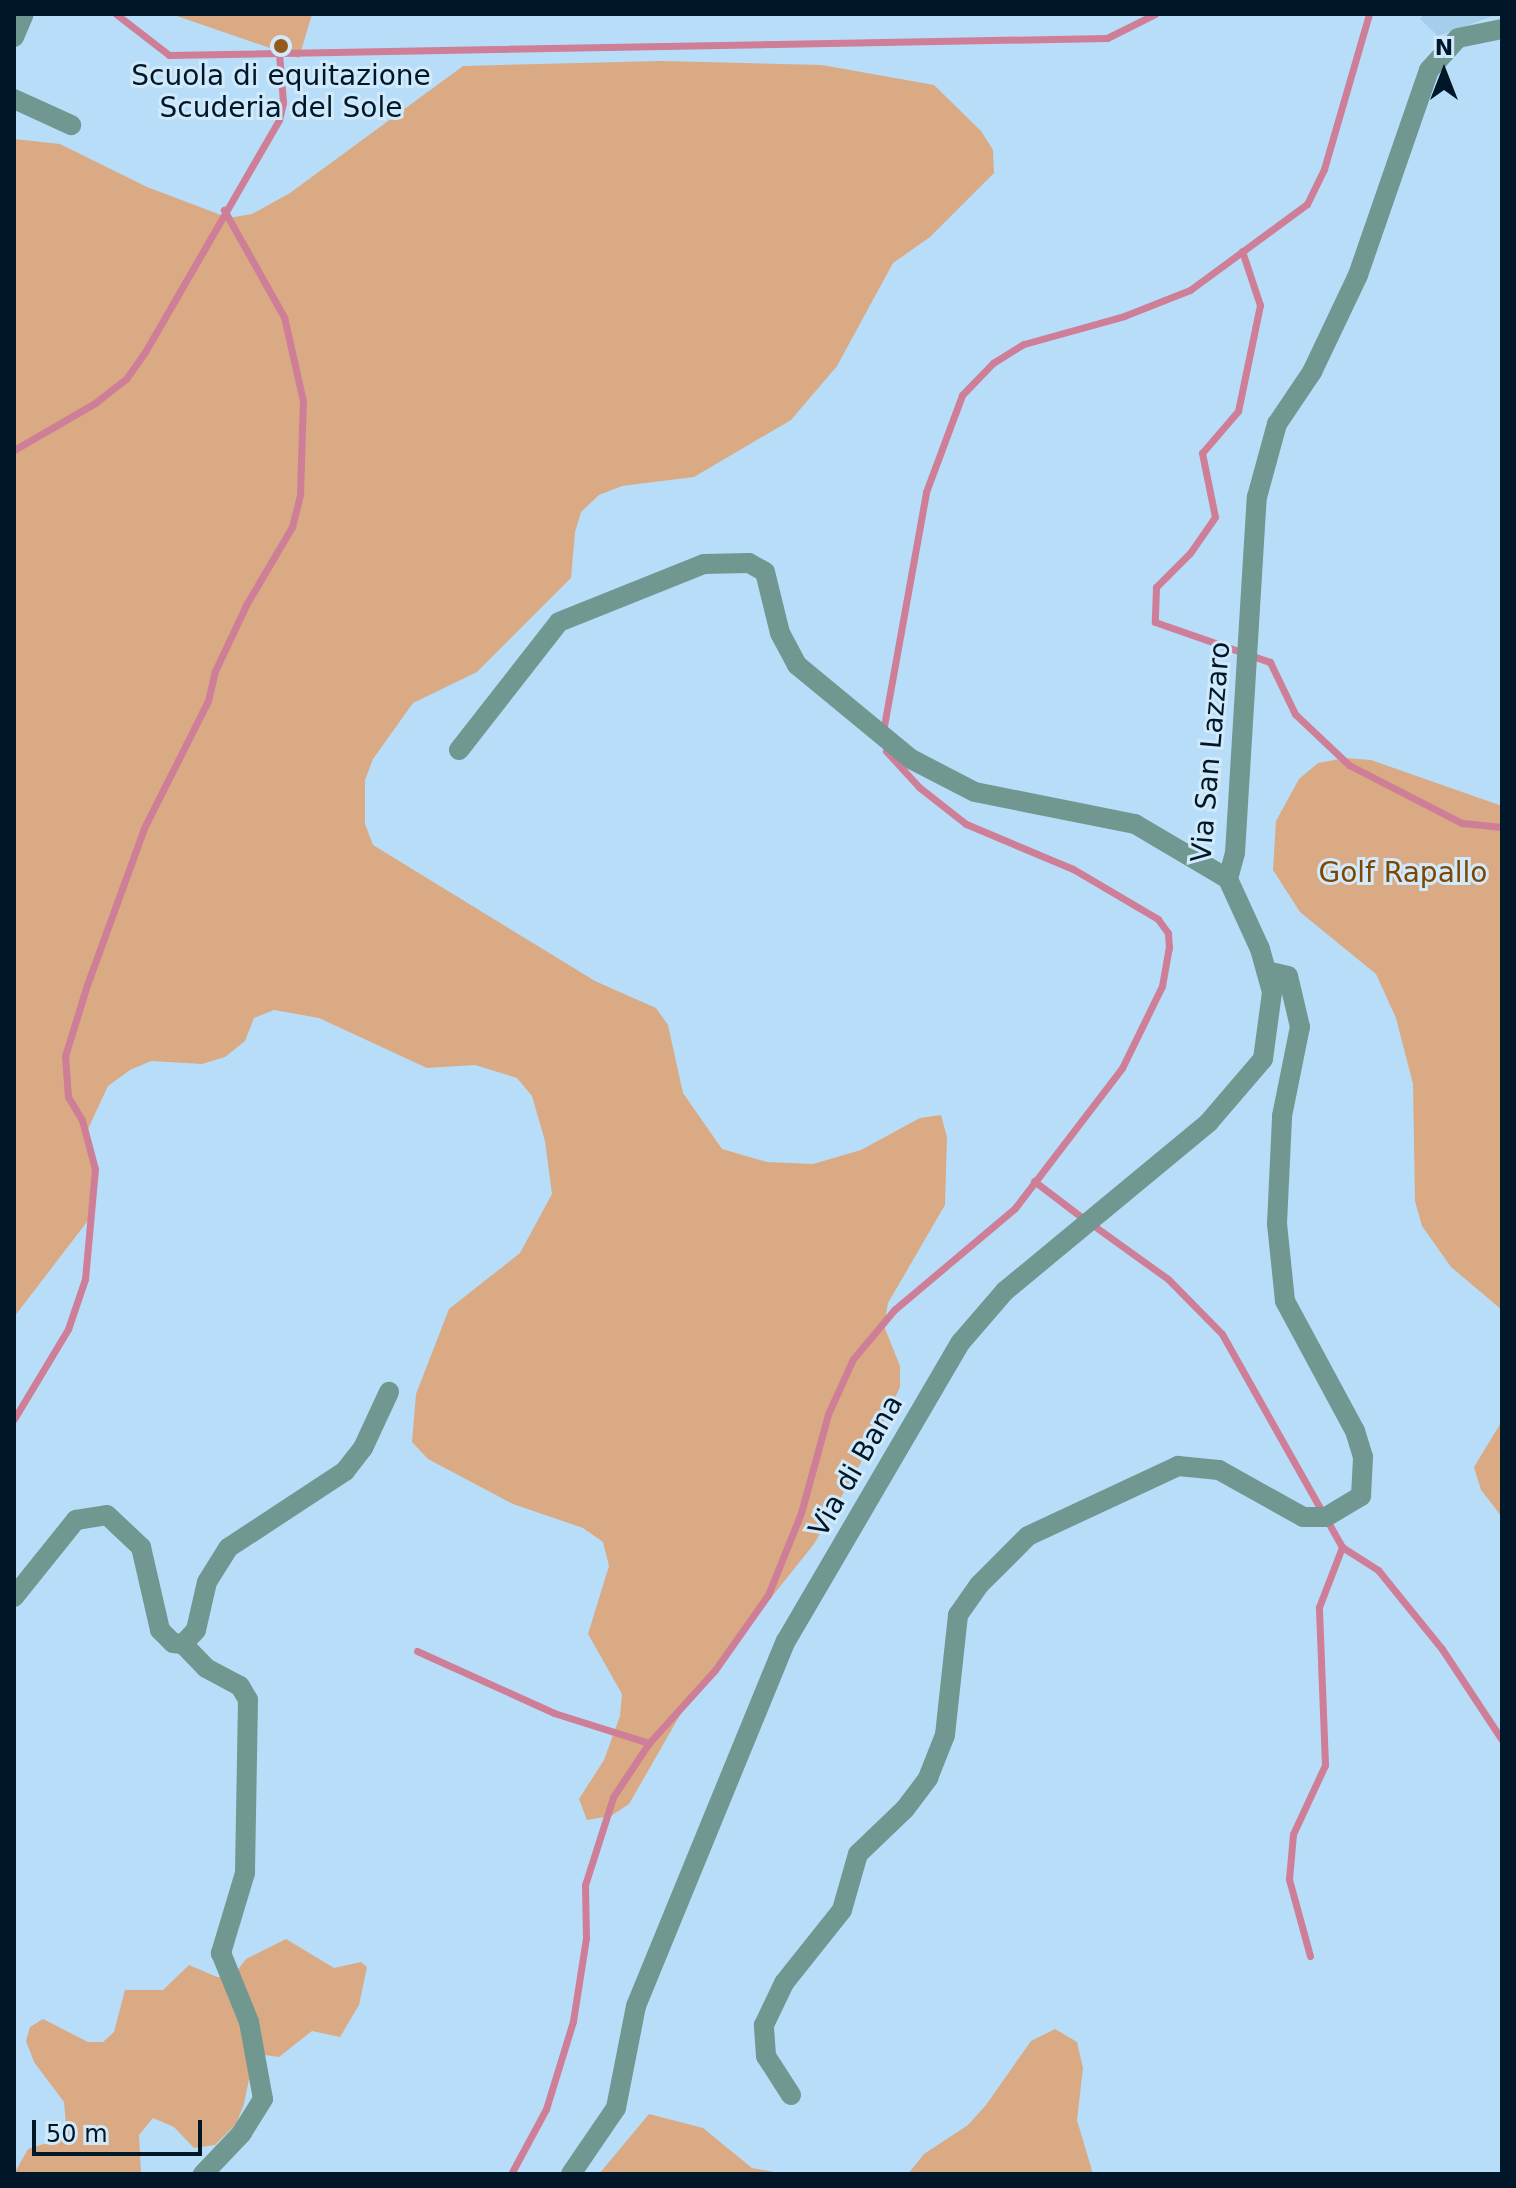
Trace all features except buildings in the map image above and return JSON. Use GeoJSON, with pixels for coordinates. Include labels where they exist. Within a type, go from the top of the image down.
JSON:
{"type":"FeatureCollection","features":[{"type":"Feature","properties":{"kind":"street"},"geometry":{"type":"LineString","coordinates":[[14,37],[24,14]]}},
{"type":"Feature","properties":{"kind":"street","name":"Via San Lazzaro"},"geometry":{"type":"LineString","coordinates":[[459,750],[559,622],[704,564],[749,563],[765,572],[780,633],[797,665],[911,759],[975,792],[1135,824],[1228,879],[1235,853],[1257,497],[1277,424],[1312,372],[1358,275],[1429,70],[1458,38],[1502,29]]}},
{"type":"Feature","properties":{"kind":"street"},"geometry":{"type":"LineString","coordinates":[[14,99],[71,125]]}},
{"type":"Feature","properties":{"kind":"street","name":"Via di Bana"},"geometry":{"type":"LineString","coordinates":[[571,2174],[616,2108],[636,2006],[786,1641],[961,1342],[1005,1291],[1209,1122],[1263,1059],[1272,992],[1267,971],[1228,879]]}},
{"type":"Feature","properties":{"kind":"street"},"geometry":{"type":"LineString","coordinates":[[791,2095],[766,2056],[764,2025],[784,1983],[842,1910],[858,1854],[905,1809],[928,1778],[945,1735],[958,1615],[979,1585],[1028,1536],[1178,1466],[1219,1470],[1303,1517],[1326,1517],[1361,1496],[1363,1457],[1355,1431],[1285,1301],[1277,1224],[1282,1116],[1300,1027],[1288,976],[1267,971]]}},
{"type":"Feature","properties":{"kind":"street"},"geometry":{"type":"LineString","coordinates":[[183,1644],[196,1630],[204,1591],[221,1556],[234,1541],[345,1471],[363,1448],[389,1392]]}},
{"type":"Feature","properties":{"kind":"street"},"geometry":{"type":"LineString","coordinates":[[14,1597],[76,1520],[107,1515],[141,1547],[157,1621],[165,1638],[183,1644],[206,1668],[240,1686],[248,1700],[245,1873],[221,1953],[249,2022],[263,2099],[242,2133],[203,2174]]}},
{"type":"Feature","properties":{"kind":"shaded area"},"geometry":{"type":"Polygon","coordinates":[[[1424,14],[1498,14],[1438,36],[1420,19],[1424,14]]]}},
{"type":"Feature","properties":{"kind":"green space","name":"Scuola di equitazione Scuderia del Sole"},"geometry":{"type":"Polygon","coordinates":[[[171,14],[312,14],[299,58],[171,14]]]}},
{"type":"Feature","properties":{"kind":"green space"},"geometry":{"type":"Polygon","coordinates":[[[662,61],[822,65],[934,85],[981,131],[993,150],[994,173],[930,237],[893,263],[837,366],[791,420],[694,477],[622,486],[599,495],[581,512],[575,532],[571,578],[477,672],[413,703],[373,759],[365,780],[365,824],[373,845],[595,981],[656,1008],[668,1025],[683,1093],[722,1149],[767,1162],[813,1164],[861,1150],[920,1118],[941,1115],[947,1137],[945,1205],[888,1303],[884,1326],[900,1366],[900,1387],[881,1428],[814,1544],[687,1703],[629,1804],[611,1816],[587,1820],[579,1799],[604,1760],[620,1716],[622,1694],[588,1634],[609,1566],[603,1542],[583,1528],[513,1504],[428,1459],[412,1442],[416,1394],[449,1309],[520,1253],[552,1194],[545,1141],[532,1096],[517,1078],[475,1065],[427,1068],[319,1018],[274,1010],[254,1018],[245,1041],[225,1057],[202,1064],[151,1061],[130,1070],[108,1086],[88,1129],[96,1197],[90,1218],[14,1317],[14,139],[60,144],[147,187],[229,218],[252,214],[290,193],[463,66],[662,61]]]}},
{"type":"Feature","properties":{"kind":"green space","name":"Golf Rapallo"},"geometry":{"type":"Polygon","coordinates":[[[1345,758],[1371,760],[1502,806],[1502,1310],[1451,1267],[1422,1226],[1415,1201],[1413,1084],[1396,1018],[1376,974],[1300,912],[1273,870],[1276,821],[1299,779],[1318,763],[1345,758]]]}},
{"type":"Feature","properties":{"kind":"green space"},"geometry":{"type":"Polygon","coordinates":[[[1502,1421],[1502,1517],[1481,1490],[1474,1467],[1502,1421]]]}},
{"type":"Feature","properties":{"kind":"green space"},"geometry":{"type":"Polygon","coordinates":[[[286,1939],[334,1968],[361,1962],[367,1967],[359,2005],[340,2037],[312,2031],[279,2057],[258,2054],[246,2061],[250,2074],[244,2104],[236,2124],[215,2145],[194,2148],[174,2127],[153,2118],[139,2135],[141,2174],[14,2174],[28,2149],[50,2142],[66,2125],[64,2102],[34,2062],[26,2041],[30,2027],[43,2019],[88,2042],[103,2042],[114,2032],[125,1990],[163,1990],[189,1965],[217,1977],[232,1977],[246,1959],[286,1939]]]}},
{"type":"Feature","properties":{"kind":"green space"},"geometry":{"type":"Polygon","coordinates":[[[1055,2029],[1077,2042],[1083,2068],[1077,2120],[1093,2174],[908,2174],[924,2154],[968,2125],[1031,2041],[1055,2029]]]}},
{"type":"Feature","properties":{"kind":"green space"},"geometry":{"type":"Polygon","coordinates":[[[649,2114],[703,2128],[752,2168],[785,2174],[599,2174],[649,2114]]]}},
{"type":"Feature","properties":{"kind":"waterway"},"geometry":{"type":"LineString","coordinates":[[116,14],[169,55],[1107,38],[1155,14]]}},
{"type":"Feature","properties":{"kind":"waterway"},"geometry":{"type":"LineString","coordinates":[[884,726],[926,492],[962,395],[993,363],[1024,344],[1124,316],[1190,290],[1307,204],[1324,169],[1369,14]]}},
{"type":"Feature","properties":{"kind":"waterway"},"geometry":{"type":"LineString","coordinates":[[14,450],[95,403],[126,379],[145,352],[279,120],[283,102],[279,53]]}},
{"type":"Feature","properties":{"kind":"waterway"},"geometry":{"type":"LineString","coordinates":[[14,1419],[68,1329],[85,1279],[95,1169],[82,1120],[68,1097],[65,1056],[87,985],[144,828],[208,701],[215,671],[246,605],[292,527],[300,494],[303,401],[284,317],[224,210]]}},
{"type":"Feature","properties":{"kind":"waterway"},"geometry":{"type":"LineString","coordinates":[[1242,251],[1260,305],[1238,411],[1202,453],[1215,517],[1190,553],[1156,587],[1155,622],[1270,662],[1295,714],[1349,765],[1462,823],[1502,827]]}},
{"type":"Feature","properties":{"kind":"waterway"},"geometry":{"type":"LineString","coordinates":[[511,2174],[546,2109],[573,2021],[586,1938],[585,1885],[613,1797],[649,1743],[715,1670],[768,1595],[801,1513],[828,1414],[853,1359],[894,1310],[1015,1208],[1122,1068],[1162,986],[1169,948],[1168,933],[1158,919],[1073,869],[966,824],[919,787],[886,751]]}},
{"type":"Feature","properties":{"kind":"waterway"},"geometry":{"type":"LineString","coordinates":[[1034,1181],[1080,1216]]}},
{"type":"Feature","properties":{"kind":"waterway"},"geometry":{"type":"LineString","coordinates":[[1097,1228],[1168,1279],[1222,1334],[1342,1547],[1378,1570],[1442,1649],[1502,1740]]}},
{"type":"Feature","properties":{"kind":"waterway"},"geometry":{"type":"LineString","coordinates":[[1310,1956],[1289,1879],[1293,1834],[1325,1765],[1319,1607],[1342,1547]]}},
{"type":"Feature","properties":{"kind":"waterway"},"geometry":{"type":"LineString","coordinates":[[417,1651],[554,1713],[649,1743]]}},
{"type":"Feature","properties":{"kind":"place","name":"Scuola di equitazione Scuderia del Sole"},"geometry":{"type":"Point","coordinates":[281,46]}}]}
